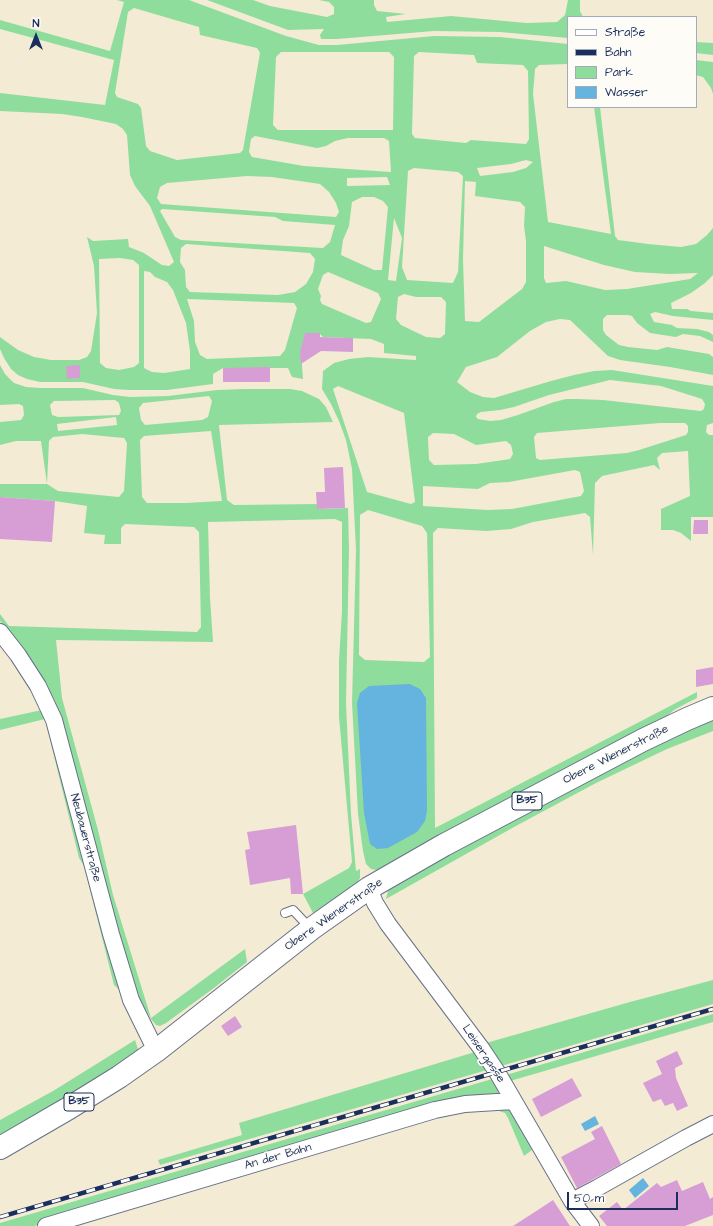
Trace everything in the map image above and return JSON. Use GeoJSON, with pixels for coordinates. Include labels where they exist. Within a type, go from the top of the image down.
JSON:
{"type":"FeatureCollection","features":[{"type":"Feature","properties":{"kind":"main road","name":"Obere Wienerstraße"},"geometry":{"type":"LineString","coordinates":[[0,1148],[119,1077],[156,1051],[311,928],[369,888],[444,846],[644,740],[713,708]]}},
{"type":"Feature","properties":{"kind":"street","name":"Neubauerstraße"},"geometry":{"type":"LineString","coordinates":[[0,632],[18,655],[38,686],[54,720],[111,934],[131,1000],[156,1051]]}},
{"type":"Feature","properties":{"kind":"street","name":"Leisergasse"},"geometry":{"type":"LineString","coordinates":[[369,888],[375,903],[388,924],[481,1048],[572,1201],[591,1226]]}},
{"type":"Feature","properties":{"kind":"street","name":"An der Bahn"},"geometry":{"type":"LineString","coordinates":[[46,1226],[435,1110],[465,1104],[513,1100]]}},
{"type":"Feature","properties":{"kind":"street"},"geometry":{"type":"LineString","coordinates":[[572,1201],[713,1124]]}},
{"type":"Feature","properties":{"kind":"lane"},"geometry":{"type":"LineString","coordinates":[[285,913],[293,910],[311,928]]}},
{"type":"Feature","properties":{"kind":"green space"},"geometry":{"type":"Polygon","coordinates":[[[117,0],[189,0],[286,36],[319,45],[337,45],[434,36],[500,37],[567,44],[567,64],[539,65],[535,69],[533,94],[548,222],[611,234],[594,108],[600,108],[615,236],[618,240],[681,247],[696,244],[713,228],[713,275],[691,293],[671,303],[672,309],[687,309],[691,311],[713,313],[713,320],[673,316],[655,312],[650,314],[654,322],[672,325],[677,328],[697,329],[709,332],[713,335],[713,342],[700,336],[683,334],[676,337],[650,333],[637,323],[632,316],[628,315],[607,315],[603,319],[603,330],[606,335],[619,345],[657,350],[667,347],[709,354],[713,357],[713,375],[620,360],[608,356],[570,320],[560,319],[546,322],[530,331],[497,357],[466,367],[457,382],[470,392],[483,397],[494,398],[574,375],[594,371],[612,370],[713,386],[713,423],[707,425],[706,432],[709,435],[713,435],[713,517],[691,517],[691,541],[681,533],[673,530],[661,530],[661,509],[690,496],[688,451],[662,453],[657,458],[660,470],[654,465],[602,476],[595,483],[593,555],[590,517],[585,513],[533,522],[511,529],[486,531],[438,528],[433,533],[435,828],[697,692],[697,698],[674,710],[668,715],[666,721],[383,868],[376,870],[371,869],[366,864],[358,814],[352,703],[356,550],[352,469],[346,440],[339,421],[322,389],[323,371],[334,363],[349,359],[368,357],[416,360],[416,356],[384,353],[384,344],[371,339],[323,337],[319,333],[305,334],[301,352],[303,379],[292,377],[288,368],[223,368],[213,374],[213,384],[167,390],[129,390],[114,389],[83,382],[40,382],[18,375],[11,369],[4,358],[0,349],[0,337],[18,350],[34,357],[51,360],[79,360],[87,357],[91,351],[97,313],[94,266],[87,237],[93,241],[128,239],[129,247],[144,253],[162,265],[169,266],[174,262],[150,206],[135,186],[130,175],[127,135],[123,129],[116,124],[62,114],[0,111],[0,93],[105,105],[114,60],[0,29],[0,20],[110,51],[124,2],[117,0]],[[134,8],[128,12],[115,93],[117,97],[138,104],[141,108],[146,146],[150,151],[177,160],[240,153],[243,150],[260,53],[257,48],[200,35],[199,27],[134,8]],[[281,52],[276,57],[273,125],[278,130],[393,130],[394,57],[389,52],[281,52]],[[419,52],[414,56],[412,134],[415,138],[466,143],[471,140],[526,144],[529,139],[528,71],[523,65],[477,63],[474,55],[419,52]],[[255,136],[251,139],[249,152],[252,157],[304,166],[391,172],[389,141],[384,138],[348,138],[317,148],[255,136]],[[526,160],[511,164],[477,168],[480,176],[513,172],[526,168],[533,162],[526,160]],[[414,168],[408,171],[402,267],[407,280],[453,283],[458,272],[463,176],[458,172],[414,168]],[[247,176],[167,183],[160,187],[157,198],[161,204],[336,217],[339,212],[336,203],[329,192],[320,184],[272,177],[247,176]],[[387,177],[347,178],[347,186],[390,185],[387,177]],[[465,181],[463,259],[465,321],[479,322],[522,289],[526,282],[526,241],[524,226],[525,207],[520,202],[475,196],[476,182],[465,181]],[[362,197],[352,202],[349,226],[343,240],[341,255],[374,270],[382,270],[388,207],[383,201],[374,197],[362,197]],[[162,209],[160,211],[175,237],[181,240],[323,248],[330,242],[335,225],[283,221],[275,217],[162,209]],[[394,218],[388,280],[396,281],[402,238],[394,218]],[[186,244],[181,248],[180,262],[185,270],[186,287],[190,292],[278,295],[295,292],[306,284],[313,272],[315,259],[310,253],[186,244]],[[544,246],[544,278],[546,283],[566,281],[605,290],[627,289],[690,279],[698,273],[670,274],[635,272],[604,265],[544,246]],[[120,258],[99,259],[100,363],[106,368],[119,370],[134,367],[139,363],[139,265],[133,260],[120,258]],[[144,271],[144,368],[152,372],[164,373],[190,369],[190,351],[186,323],[173,290],[167,282],[155,277],[150,272],[144,271]],[[328,272],[323,275],[318,289],[321,296],[320,300],[322,304],[366,323],[371,322],[381,299],[378,293],[328,272]],[[404,294],[398,297],[396,319],[401,325],[426,337],[440,338],[445,334],[446,302],[441,297],[416,297],[404,294]],[[187,299],[194,321],[195,342],[200,355],[207,359],[280,356],[285,350],[297,308],[294,303],[187,299]],[[610,380],[549,395],[514,407],[481,412],[477,414],[476,417],[478,419],[490,421],[501,420],[566,399],[603,400],[701,411],[704,409],[705,404],[702,399],[661,386],[610,380]],[[338,386],[333,389],[367,492],[411,504],[415,502],[404,413],[338,386]],[[660,423],[537,433],[534,437],[536,458],[540,460],[627,453],[686,435],[688,432],[688,426],[685,423],[660,423]],[[433,433],[428,437],[429,460],[434,465],[476,464],[510,459],[513,454],[511,445],[506,441],[476,445],[454,434],[433,433]],[[575,470],[509,482],[490,483],[478,489],[423,486],[423,506],[488,510],[512,509],[581,496],[584,491],[580,472],[575,470]],[[368,510],[360,515],[359,655],[365,660],[424,662],[430,657],[427,533],[422,526],[368,510]]]}},
{"type":"Feature","properties":{"kind":"green space"},"geometry":{"type":"Polygon","coordinates":[[[207,0],[253,0],[270,6],[327,17],[334,14],[334,7],[329,2],[319,0],[374,0],[374,5],[377,11],[406,14],[386,17],[387,22],[451,16],[526,23],[557,22],[565,15],[568,0],[580,0],[580,11],[582,16],[567,16],[567,38],[500,32],[434,31],[321,39],[320,35],[324,29],[288,30],[207,0]]]}},
{"type":"Feature","properties":{"kind":"green space"},"geometry":{"type":"Polygon","coordinates":[[[697,42],[713,43],[713,55],[697,53],[697,42]]]}},
{"type":"Feature","properties":{"kind":"green space"},"geometry":{"type":"Polygon","coordinates":[[[697,60],[713,62],[713,94],[711,88],[703,77],[697,75],[697,60]]]}},
{"type":"Feature","properties":{"kind":"green space"},"geometry":{"type":"Polygon","coordinates":[[[0,365],[5,374],[14,383],[26,387],[83,388],[113,395],[130,397],[168,396],[217,390],[244,389],[290,389],[302,391],[319,399],[326,407],[333,422],[219,425],[227,500],[234,505],[317,504],[317,509],[348,508],[349,550],[346,703],[351,814],[356,871],[360,869],[360,878],[357,884],[313,913],[303,894],[349,868],[352,862],[339,717],[339,660],[342,611],[342,522],[335,519],[208,522],[213,642],[56,640],[62,698],[98,830],[113,895],[151,1018],[245,949],[247,962],[214,988],[160,1026],[156,1025],[151,1019],[139,998],[117,932],[63,729],[16,640],[0,621],[0,614],[9,626],[197,632],[201,627],[199,532],[194,527],[125,524],[121,528],[121,544],[104,544],[105,535],[84,533],[87,506],[55,501],[0,497],[0,484],[47,484],[41,441],[16,441],[0,445],[0,422],[21,420],[24,415],[23,406],[19,404],[0,405],[0,365]],[[209,396],[143,403],[139,408],[141,420],[145,425],[202,420],[208,417],[212,401],[209,396]],[[115,400],[54,401],[50,405],[52,415],[58,417],[119,415],[121,411],[119,403],[115,400]],[[116,417],[57,424],[58,431],[117,425],[116,417]],[[211,431],[144,436],[140,440],[142,497],[147,503],[222,501],[211,431]],[[82,434],[53,437],[49,441],[47,484],[58,491],[119,497],[124,491],[127,443],[124,438],[82,434]]]}},
{"type":"Feature","properties":{"kind":"green space"},"geometry":{"type":"Polygon","coordinates":[[[42,710],[49,722],[122,992],[114,985],[84,866],[79,858],[45,719],[0,730],[0,719],[42,710]]]}},
{"type":"Feature","properties":{"kind":"green space"},"geometry":{"type":"Polygon","coordinates":[[[713,717],[713,731],[667,749],[596,783],[386,899],[388,891],[393,885],[646,748],[713,717]]]}},
{"type":"Feature","properties":{"kind":"green space"},"geometry":{"type":"Polygon","coordinates":[[[713,980],[713,1004],[501,1066],[486,1043],[630,1002],[713,980]]]}},
{"type":"Feature","properties":{"kind":"green space"},"geometry":{"type":"Polygon","coordinates":[[[713,1014],[713,1022],[510,1081],[506,1075],[713,1014]]]}},
{"type":"Feature","properties":{"kind":"green space"},"geometry":{"type":"Polygon","coordinates":[[[135,1040],[138,1049],[137,1053],[0,1140],[0,1120],[53,1091],[135,1040]]]}},
{"type":"Feature","properties":{"kind":"green space"},"geometry":{"type":"Polygon","coordinates":[[[475,1052],[487,1070],[160,1165],[158,1160],[242,1135],[239,1123],[475,1052]]]}},
{"type":"Feature","properties":{"kind":"green space"},"geometry":{"type":"Polygon","coordinates":[[[492,1079],[499,1091],[496,1096],[34,1226],[0,1226],[0,1223],[492,1079]]]}},
{"type":"Feature","properties":{"kind":"green space"},"geometry":{"type":"Polygon","coordinates":[[[508,1109],[514,1116],[532,1150],[524,1156],[505,1113],[499,1111],[471,1111],[508,1109]]]}},
{"type":"Feature","properties":{"kind":"water"},"geometry":{"type":"Polygon","coordinates":[[[410,684],[420,689],[426,698],[427,811],[425,821],[417,832],[388,848],[377,849],[370,844],[364,813],[357,703],[360,693],[369,686],[410,684]]]}},
{"type":"Feature","properties":{"kind":"water"},"geometry":{"type":"Polygon","coordinates":[[[595,1116],[599,1124],[585,1131],[581,1124],[595,1116]]]}},
{"type":"Feature","properties":{"kind":"water"},"geometry":{"type":"Polygon","coordinates":[[[643,1178],[649,1186],[635,1198],[629,1190],[643,1178]]]}},
{"type":"Feature","properties":{"kind":"building"},"geometry":{"type":"Polygon","coordinates":[[[305,333],[320,333],[320,337],[353,338],[353,352],[321,351],[301,364],[300,352],[305,333]]]}},
{"type":"Feature","properties":{"kind":"building"},"geometry":{"type":"Polygon","coordinates":[[[80,365],[80,378],[67,379],[66,366],[80,365]]]}},
{"type":"Feature","properties":{"kind":"building"},"geometry":{"type":"Polygon","coordinates":[[[270,367],[270,382],[223,382],[223,368],[270,367]]]}},
{"type":"Feature","properties":{"kind":"building"},"geometry":{"type":"Polygon","coordinates":[[[343,467],[345,508],[317,509],[316,492],[325,492],[324,468],[343,467]]]}},
{"type":"Feature","properties":{"kind":"building"},"geometry":{"type":"Polygon","coordinates":[[[0,497],[55,501],[52,542],[0,539],[0,497]]]}},
{"type":"Feature","properties":{"kind":"building"},"geometry":{"type":"Polygon","coordinates":[[[694,520],[708,520],[708,534],[693,534],[694,520]]]}},
{"type":"Feature","properties":{"kind":"building"},"geometry":{"type":"Polygon","coordinates":[[[713,667],[713,684],[696,687],[696,670],[713,667]]]}},
{"type":"Feature","properties":{"kind":"building"},"geometry":{"type":"Polygon","coordinates":[[[296,825],[303,894],[291,894],[290,878],[250,885],[245,850],[250,849],[247,832],[296,825]]]}},
{"type":"Feature","properties":{"kind":"building"},"geometry":{"type":"Polygon","coordinates":[[[235,1016],[242,1027],[228,1036],[221,1026],[235,1016]]]}},
{"type":"Feature","properties":{"kind":"building"},"geometry":{"type":"Polygon","coordinates":[[[677,1051],[683,1064],[675,1068],[676,1078],[688,1106],[677,1111],[673,1103],[665,1106],[661,1099],[653,1102],[643,1083],[662,1074],[656,1061],[677,1051]]]}},
{"type":"Feature","properties":{"kind":"building"},"geometry":{"type":"Polygon","coordinates":[[[572,1078],[582,1096],[541,1117],[532,1099],[572,1078]]]}},
{"type":"Feature","properties":{"kind":"building"},"geometry":{"type":"Polygon","coordinates":[[[602,1126],[621,1164],[577,1188],[561,1157],[595,1139],[591,1132],[602,1126]]]}},
{"type":"Feature","properties":{"kind":"building"},"geometry":{"type":"Polygon","coordinates":[[[677,1180],[682,1191],[703,1182],[710,1199],[713,1197],[713,1215],[685,1226],[607,1226],[599,1216],[617,1202],[623,1210],[657,1183],[661,1187],[677,1180]]]}},
{"type":"Feature","properties":{"kind":"building"},"geometry":{"type":"Polygon","coordinates":[[[553,1200],[570,1226],[513,1226],[544,1206],[553,1200]]]}},
{"type":"Feature","properties":{"kind":"railway"},"geometry":{"type":"LineString","coordinates":[[0,1217],[713,1009]]}}]}
